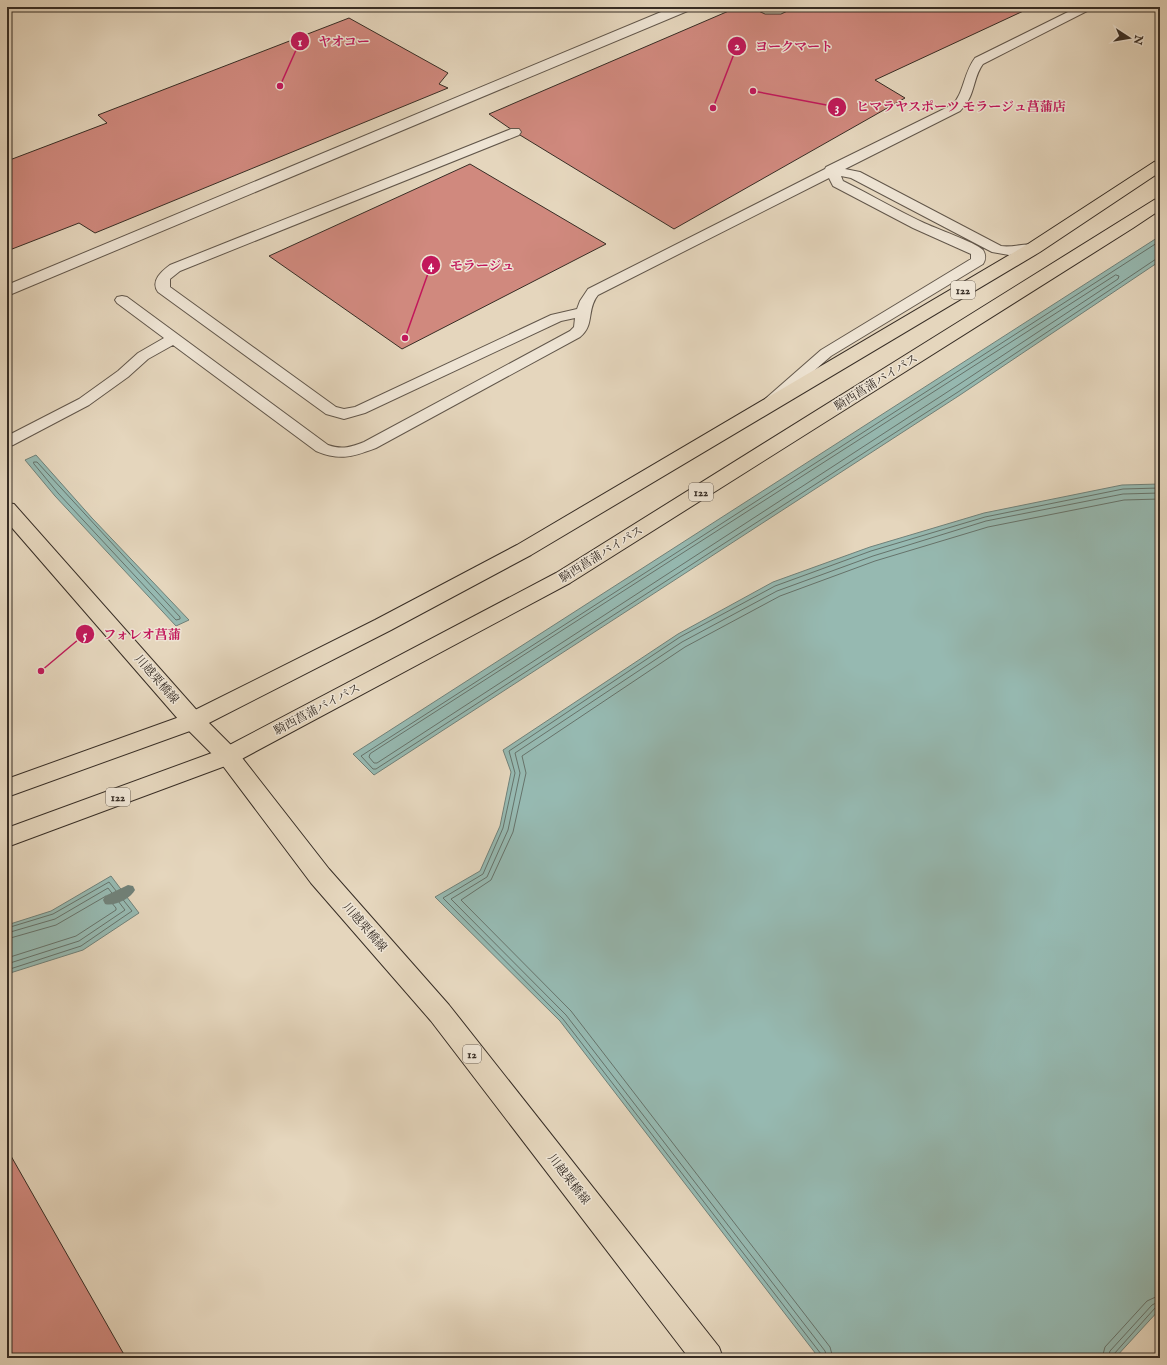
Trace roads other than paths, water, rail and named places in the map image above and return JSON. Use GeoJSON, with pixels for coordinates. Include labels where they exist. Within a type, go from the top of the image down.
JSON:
{"type":"FeatureCollection","features":[{"type":"Feature","properties":{"kind":"main road","name":"122"},"geometry":{"type":"LineString","coordinates":[[7,788],[193,720],[383,625],[524,550],[1034,248],[1160,165]]}},
{"type":"Feature","properties":{"kind":"main road","name":"騎西菖蒲バイパス"},"geometry":{"type":"LineString","coordinates":[[7,838],[228,756],[563,578],[1160,203]]}},
{"type":"Feature","properties":{"kind":"main road","name":"川越栗橋線"},"geometry":{"type":"LineString","coordinates":[[7,509],[193,720],[228,756],[320,876],[440,1014],[708,1358]]}},
{"type":"Feature","properties":{"kind":"street"},"geometry":{"type":"LineString","coordinates":[[7,291],[685,7]]}},
{"type":"Feature","properties":{"kind":"lane"},"geometry":{"type":"LineString","coordinates":[[122,300],[322,448],[334,454],[348,453],[370,444],[575,334],[581,329],[586,299],[593,292],[831,170],[956,108],[963,103],[967,96],[973,67],[978,61],[1087,7]]}},
{"type":"Feature","properties":{"kind":"lane"},"geometry":{"type":"LineString","coordinates":[[515,132],[175,268],[164,277],[161,283],[163,289],[331,411],[344,414],[360,410],[556,318],[583,312]]}},
{"type":"Feature","properties":{"kind":"lane"},"geometry":{"type":"LineString","coordinates":[[831,170],[855,175],[997,249],[1009,251],[1034,248]]}},
{"type":"Feature","properties":{"kind":"lane"},"geometry":{"type":"LineString","coordinates":[[762,409],[826,353],[978,261],[979,256],[977,252],[971,248],[918,225],[838,183],[831,170]]}},
{"type":"Feature","properties":{"kind":"lane"},"geometry":{"type":"LineString","coordinates":[[7,442],[84,402],[123,374],[143,356],[175,338]]}},
{"type":"Feature","properties":{"kind":"water"},"geometry":{"type":"Polygon","coordinates":[[[1160,236],[1160,261],[960,395],[374,775],[353,754],[1160,236]]]}},
{"type":"Feature","properties":{"kind":"water"},"geometry":{"type":"Polygon","coordinates":[[[36,455],[92,518],[189,620],[176,626],[55,496],[25,460],[36,455]]]}},
{"type":"Feature","properties":{"kind":"water"},"geometry":{"type":"Polygon","coordinates":[[[1160,484],[1160,1309],[1115,1358],[819,1358],[560,1021],[435,897],[480,871],[500,826],[511,772],[503,750],[678,634],[773,582],[870,547],[984,513],[1122,485],[1160,484]]]}},
{"type":"Feature","properties":{"kind":"water"},"geometry":{"type":"Polygon","coordinates":[[[111,876],[139,913],[83,950],[7,974],[7,925],[51,911],[111,876]]]}},
{"type":"Feature","properties":{"kind":"waterway"},"geometry":{"type":"LineString","coordinates":[[110,900],[128,890]]}},
{"type":"Feature","properties":{"kind":"place","name":"ヤオコー"},"geometry":{"type":"Point","coordinates":[280,86]}},
{"type":"Feature","properties":{"kind":"place","name":"ヒマラヤスポーツ モラージュ菖蒲店"},"geometry":{"type":"Point","coordinates":[753,91]}},
{"type":"Feature","properties":{"kind":"place","name":"ヨークマート"},"geometry":{"type":"Point","coordinates":[713,108]}},
{"type":"Feature","properties":{"kind":"place","name":"モラージュ"},"geometry":{"type":"Point","coordinates":[405,338]}},
{"type":"Feature","properties":{"kind":"place","name":"フォレオ菖蒲"},"geometry":{"type":"Point","coordinates":[41,671]}}]}
